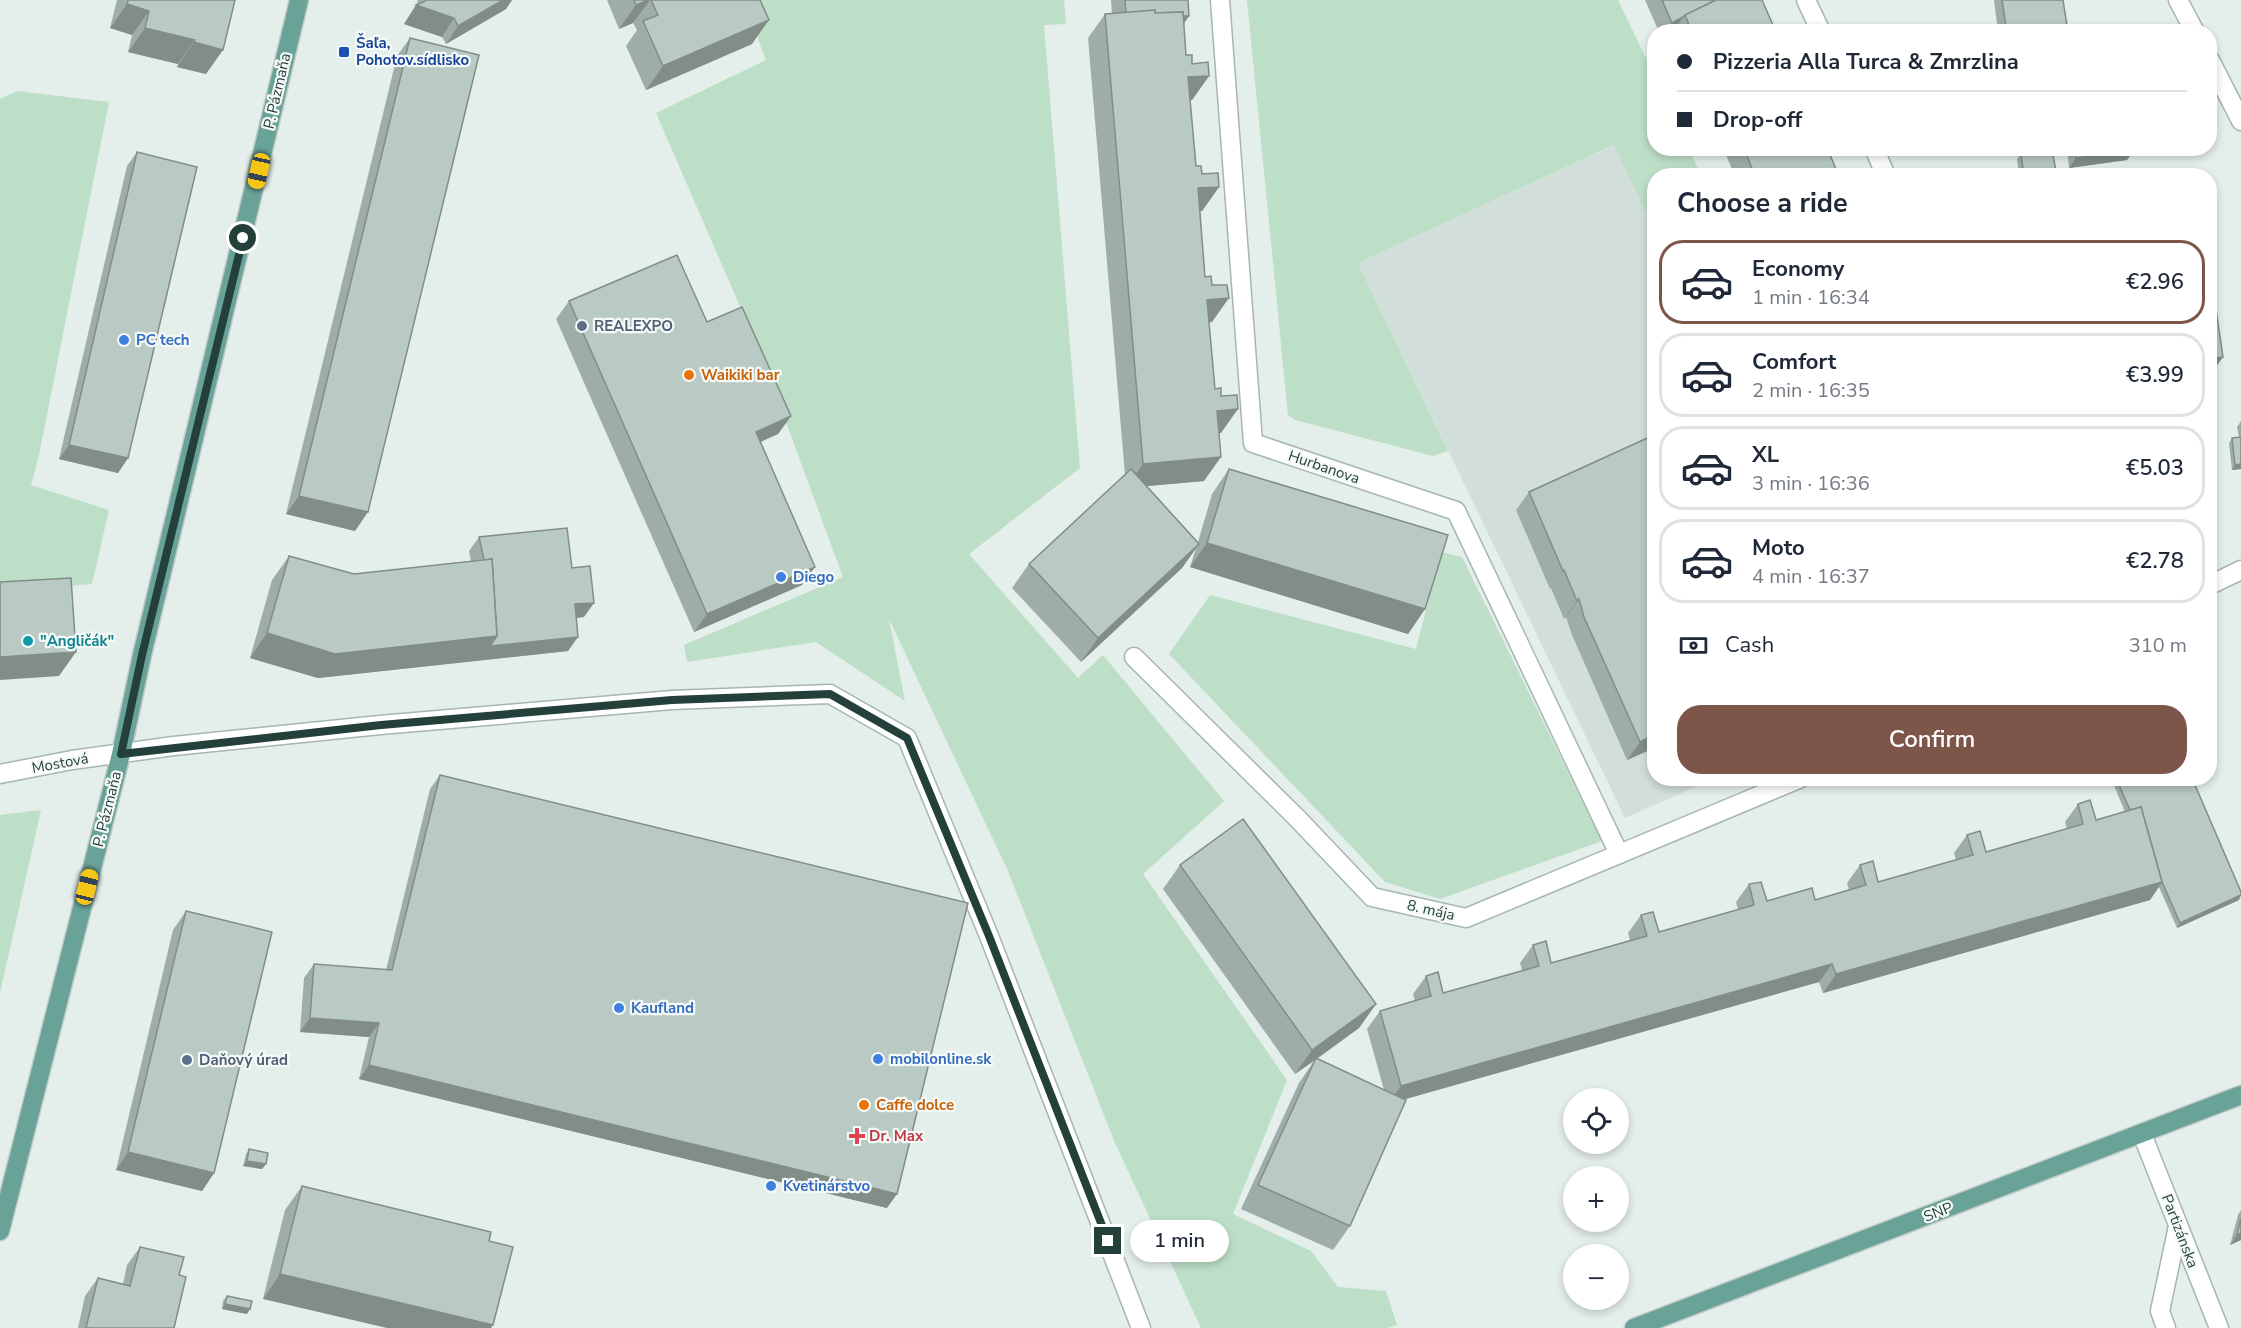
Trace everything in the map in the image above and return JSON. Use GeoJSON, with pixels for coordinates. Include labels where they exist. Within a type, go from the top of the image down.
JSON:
{"type":"FeatureCollection","features":[{"type":"Feature","properties":{"kind":"main road","name":"P. Pázmaňa"},"geometry":{"type":"LineString","coordinates":[[0,1231],[4,1196],[121,754],[145,643],[299,0]]}},
{"type":"Feature","properties":{"kind":"main road","name":"SNP"},"geometry":{"type":"LineString","coordinates":[[1634,1328],[2241,1095]]}},
{"type":"Feature","properties":{"kind":"street","name":"Hurbanova"},"geometry":{"type":"LineString","coordinates":[[1220,0],[1253,443],[1456,511],[1619,854]]}},
{"type":"Feature","properties":{"kind":"street"},"geometry":{"type":"LineString","coordinates":[[1806,0],[1817,24]]}},
{"type":"Feature","properties":{"kind":"street"},"geometry":{"type":"LineString","coordinates":[[2178,0],[2191,24]]}},
{"type":"Feature","properties":{"kind":"street"},"geometry":{"type":"LineString","coordinates":[[2217,74],[2241,121]]}},
{"type":"Feature","properties":{"kind":"street"},"geometry":{"type":"LineString","coordinates":[[2217,582],[2241,570]]}},
{"type":"Feature","properties":{"kind":"street","name":"8. mája"},"geometry":{"type":"LineString","coordinates":[[1134,657],[1298,819],[1372,897],[1466,918],[1782,786]]}},
{"type":"Feature","properties":{"kind":"street","name":"Mostová"},"geometry":{"type":"LineString","coordinates":[[0,774],[72,760],[381,725],[672,700],[830,694],[907,738],[989,936],[1141,1328]]}},
{"type":"Feature","properties":{"kind":"street","name":"Partizánska"},"geometry":{"type":"LineString","coordinates":[[2142,1134],[2218,1328]]}},
{"type":"Feature","properties":{"kind":"street"},"geometry":{"type":"LineString","coordinates":[[2166,1328],[2160,1311],[2178,1226]]}},
{"type":"Feature","properties":{"kind":"shaded area"},"geometry":{"type":"Polygon","coordinates":[[[1615,145],[1647,215],[1647,786],[1698,786],[1625,818],[1358,263],[1615,145]]]}},
{"type":"Feature","properties":{"kind":"green space"},"geometry":{"type":"Polygon","coordinates":[[[743,0],[1064,0],[1066,24],[1044,25],[1080,468],[969,554],[1078,678],[1103,655],[1224,801],[1143,874],[1287,1080],[1233,1214],[1311,1251],[1338,1287],[1386,1291],[1397,1325],[1388,1328],[1201,1328],[1115,1143],[1008,871],[889,619],[905,701],[816,642],[687,662],[684,645],[843,577],[762,357],[656,113],[766,60],[743,0]]]}},
{"type":"Feature","properties":{"kind":"green space"},"geometry":{"type":"Polygon","coordinates":[[[1247,0],[1618,0],[1647,60],[1647,156],[1692,156],[1698,168],[1647,168],[1647,215],[1614,145],[1358,263],[1448,451],[1433,456],[1295,420],[1288,415],[1247,0]]]}},
{"type":"Feature","properties":{"kind":"green space"},"geometry":{"type":"Polygon","coordinates":[[[17,91],[109,102],[39,455],[31,485],[109,510],[92,584],[0,592],[0,99],[17,91]]]}},
{"type":"Feature","properties":{"kind":"green space"},"geometry":{"type":"Polygon","coordinates":[[[1441,552],[1462,557],[1602,841],[1440,899],[1385,882],[1169,654],[1210,595],[1416,649],[1441,552]]]}},
{"type":"Feature","properties":{"kind":"green space"},"geometry":{"type":"Polygon","coordinates":[[[41,810],[0,993],[0,815],[41,810]]]}},
{"type":"Feature","properties":{"kind":"building"},"geometry":{"type":"Polygon","coordinates":[[[128,0],[235,0],[223,50],[194,42],[195,40],[145,28],[149,11],[127,4],[128,0]]]}},
{"type":"Feature","properties":{"kind":"building"},"geometry":{"type":"Polygon","coordinates":[[[425,0],[503,0],[458,26],[454,18],[416,5],[425,0]]]}},
{"type":"Feature","properties":{"kind":"building"},"geometry":{"type":"Polygon","coordinates":[[[634,0],[648,0],[636,5],[634,0]]]}},
{"type":"Feature","properties":{"kind":"building"},"geometry":{"type":"Polygon","coordinates":[[[651,0],[760,0],[769,20],[663,66],[643,21],[658,15],[651,0]]]}},
{"type":"Feature","properties":{"kind":"building"},"geometry":{"type":"Polygon","coordinates":[[[1125,0],[1188,0],[1189,16],[1183,16],[1183,12],[1155,13],[1155,10],[1126,13],[1125,0]]]}},
{"type":"Feature","properties":{"kind":"building"},"geometry":{"type":"Polygon","coordinates":[[[1662,0],[1716,0],[1672,23],[1662,0]]]}},
{"type":"Feature","properties":{"kind":"building"},"geometry":{"type":"Polygon","coordinates":[[[1716,0],[1762,0],[1772,24],[1689,24],[1685,15],[1716,0]]]}},
{"type":"Feature","properties":{"kind":"building"},"geometry":{"type":"Polygon","coordinates":[[[2002,0],[2063,0],[2067,24],[2006,24],[2002,0]]]}},
{"type":"Feature","properties":{"kind":"building"},"geometry":{"type":"Polygon","coordinates":[[[1155,10],[1155,13],[1183,12],[1186,55],[1192,55],[1192,64],[1208,62],[1209,76],[1188,77],[1196,166],[1201,166],[1202,174],[1218,173],[1219,187],[1198,188],[1205,277],[1211,276],[1212,285],[1227,285],[1229,298],[1207,300],[1215,389],[1221,388],[1221,396],[1237,395],[1238,409],[1217,411],[1221,457],[1143,464],[1105,14],[1155,10]]]}},
{"type":"Feature","properties":{"kind":"building"},"geometry":{"type":"Polygon","coordinates":[[[410,38],[479,55],[368,512],[299,496],[410,38]]]}},
{"type":"Feature","properties":{"kind":"building"},"geometry":{"type":"Polygon","coordinates":[[[137,152],[197,167],[128,458],[69,445],[137,152]]]}},
{"type":"Feature","properties":{"kind":"building"},"geometry":{"type":"Polygon","coordinates":[[[1747,156],[1830,156],[1836,168],[1752,168],[1747,156]]]}},
{"type":"Feature","properties":{"kind":"building"},"geometry":{"type":"Polygon","coordinates":[[[2021,156],[2053,156],[2055,168],[2023,168],[2021,156]]]}},
{"type":"Feature","properties":{"kind":"building"},"geometry":{"type":"Polygon","coordinates":[[[677,255],[707,322],[742,307],[791,416],[756,432],[815,567],[707,614],[569,301],[677,255]]]}},
{"type":"Feature","properties":{"kind":"building"},"geometry":{"type":"Polygon","coordinates":[[[2217,316],[2223,357],[2217,358],[2217,316]]]}},
{"type":"Feature","properties":{"kind":"building"},"geometry":{"type":"Polygon","coordinates":[[[2241,437],[2241,464],[2235,465],[2232,438],[2241,437]]]}},
{"type":"Feature","properties":{"kind":"building"},"geometry":{"type":"Polygon","coordinates":[[[1647,438],[1647,738],[1640,742],[1584,617],[1579,599],[1577,601],[1529,492],[1647,438]]]}},
{"type":"Feature","properties":{"kind":"building"},"geometry":{"type":"Polygon","coordinates":[[[1131,469],[1199,544],[1098,638],[1029,564],[1131,469]]]}},
{"type":"Feature","properties":{"kind":"building"},"geometry":{"type":"Polygon","coordinates":[[[1229,469],[1448,535],[1425,609],[1207,543],[1229,469]]]}},
{"type":"Feature","properties":{"kind":"building"},"geometry":{"type":"Polygon","coordinates":[[[567,528],[572,568],[590,566],[594,603],[575,604],[578,637],[490,646],[497,636],[492,559],[484,560],[479,537],[567,528]]]}},
{"type":"Feature","properties":{"kind":"building"},"geometry":{"type":"Polygon","coordinates":[[[289,556],[354,574],[492,559],[497,636],[335,654],[267,633],[289,556]]]}},
{"type":"Feature","properties":{"kind":"building"},"geometry":{"type":"Polygon","coordinates":[[[71,578],[76,652],[0,657],[0,582],[71,578]]]}},
{"type":"Feature","properties":{"kind":"building","name":"Kaufland"},"geometry":{"type":"Polygon","coordinates":[[[440,775],[968,903],[897,1194],[369,1065],[379,1023],[310,1018],[314,964],[392,970],[440,775]]]}},
{"type":"Feature","properties":{"kind":"building"},"geometry":{"type":"Polygon","coordinates":[[[2120,786],[2195,786],[2241,895],[2180,923],[2162,882],[2141,807],[2130,810],[2120,786]]]}},
{"type":"Feature","properties":{"kind":"building"},"geometry":{"type":"Polygon","coordinates":[[[2090,800],[2096,820],[2141,807],[2162,882],[1836,974],[1832,964],[1401,1086],[1380,1011],[1431,996],[1426,976],[1438,972],[1443,993],[1539,966],[1533,945],[1546,941],[1551,963],[1647,936],[1641,915],[1653,912],[1659,932],[1754,905],[1749,884],[1761,882],[1767,901],[1812,888],[1815,900],[1866,885],[1860,865],[1873,861],[1878,882],[1973,855],[1967,835],[1980,831],[1986,852],[2083,824],[2078,804],[2090,800]]]}},
{"type":"Feature","properties":{"kind":"building"},"geometry":{"type":"Polygon","coordinates":[[[1243,819],[1376,1004],[1312,1050],[1180,865],[1243,819]]]}},
{"type":"Feature","properties":{"kind":"building","name":"Daňový úrad"},"geometry":{"type":"Polygon","coordinates":[[[186,911],[272,932],[214,1173],[128,1152],[186,911]]]}},
{"type":"Feature","properties":{"kind":"building"},"geometry":{"type":"Polygon","coordinates":[[[1316,1058],[1406,1100],[1350,1226],[1258,1185],[1316,1058]]]}},
{"type":"Feature","properties":{"kind":"building"},"geometry":{"type":"Polygon","coordinates":[[[249,1149],[268,1153],[266,1164],[247,1161],[249,1149]]]}},
{"type":"Feature","properties":{"kind":"building"},"geometry":{"type":"Polygon","coordinates":[[[302,1186],[491,1232],[489,1241],[513,1247],[493,1325],[280,1274],[302,1186]]]}},
{"type":"Feature","properties":{"kind":"building"},"geometry":{"type":"Polygon","coordinates":[[[2241,1218],[2241,1233],[2237,1235],[2241,1218]]]}},
{"type":"Feature","properties":{"kind":"building"},"geometry":{"type":"Polygon","coordinates":[[[140,1247],[184,1257],[179,1275],[186,1277],[174,1328],[86,1328],[98,1278],[130,1286],[140,1247]]]}},
{"type":"Feature","properties":{"kind":"building"},"geometry":{"type":"Polygon","coordinates":[[[227,1296],[252,1301],[250,1309],[225,1304],[227,1296]]]}},
{"type":"Feature","properties":{"kind":"place","name":"Šaľa, Pohotov.sídlisko"},"geometry":{"type":"Point","coordinates":[344,52]}},
{"type":"Feature","properties":{"kind":"place","name":"REALEXPO"},"geometry":{"type":"Point","coordinates":[582,326]}},
{"type":"Feature","properties":{"kind":"place","name":"PC tech"},"geometry":{"type":"Point","coordinates":[124,340]}},
{"type":"Feature","properties":{"kind":"place","name":"Waikiki bar"},"geometry":{"type":"Point","coordinates":[689,375]}},
{"type":"Feature","properties":{"kind":"place","name":"Diego"},"geometry":{"type":"Point","coordinates":[781,577]}},
{"type":"Feature","properties":{"kind":"place","name":"\"Angličák\""},"geometry":{"type":"Point","coordinates":[28,641]}},
{"type":"Feature","properties":{"kind":"place","name":"Kaufland"},"geometry":{"type":"Point","coordinates":[619,1008]}},
{"type":"Feature","properties":{"kind":"place","name":"mobilonline.sk"},"geometry":{"type":"Point","coordinates":[878,1059]}},
{"type":"Feature","properties":{"kind":"place","name":"Daňový úrad"},"geometry":{"type":"Point","coordinates":[187,1060]}},
{"type":"Feature","properties":{"kind":"place","name":"Caffe dolce"},"geometry":{"type":"Point","coordinates":[864,1105]}},
{"type":"Feature","properties":{"kind":"place","name":"Dr. Max"},"geometry":{"type":"Point","coordinates":[857,1136]}},
{"type":"Feature","properties":{"kind":"place","name":"Kvetinárstvo"},"geometry":{"type":"Point","coordinates":[771,1186]}},
{"type":"Feature","properties":{"kind":"route"},"geometry":{"type":"LineString","coordinates":[[243,238],[142,655],[121,754],[174,746],[381,725],[672,700],[830,694],[907,738],[989,936],[1108,1241]]}}]}
